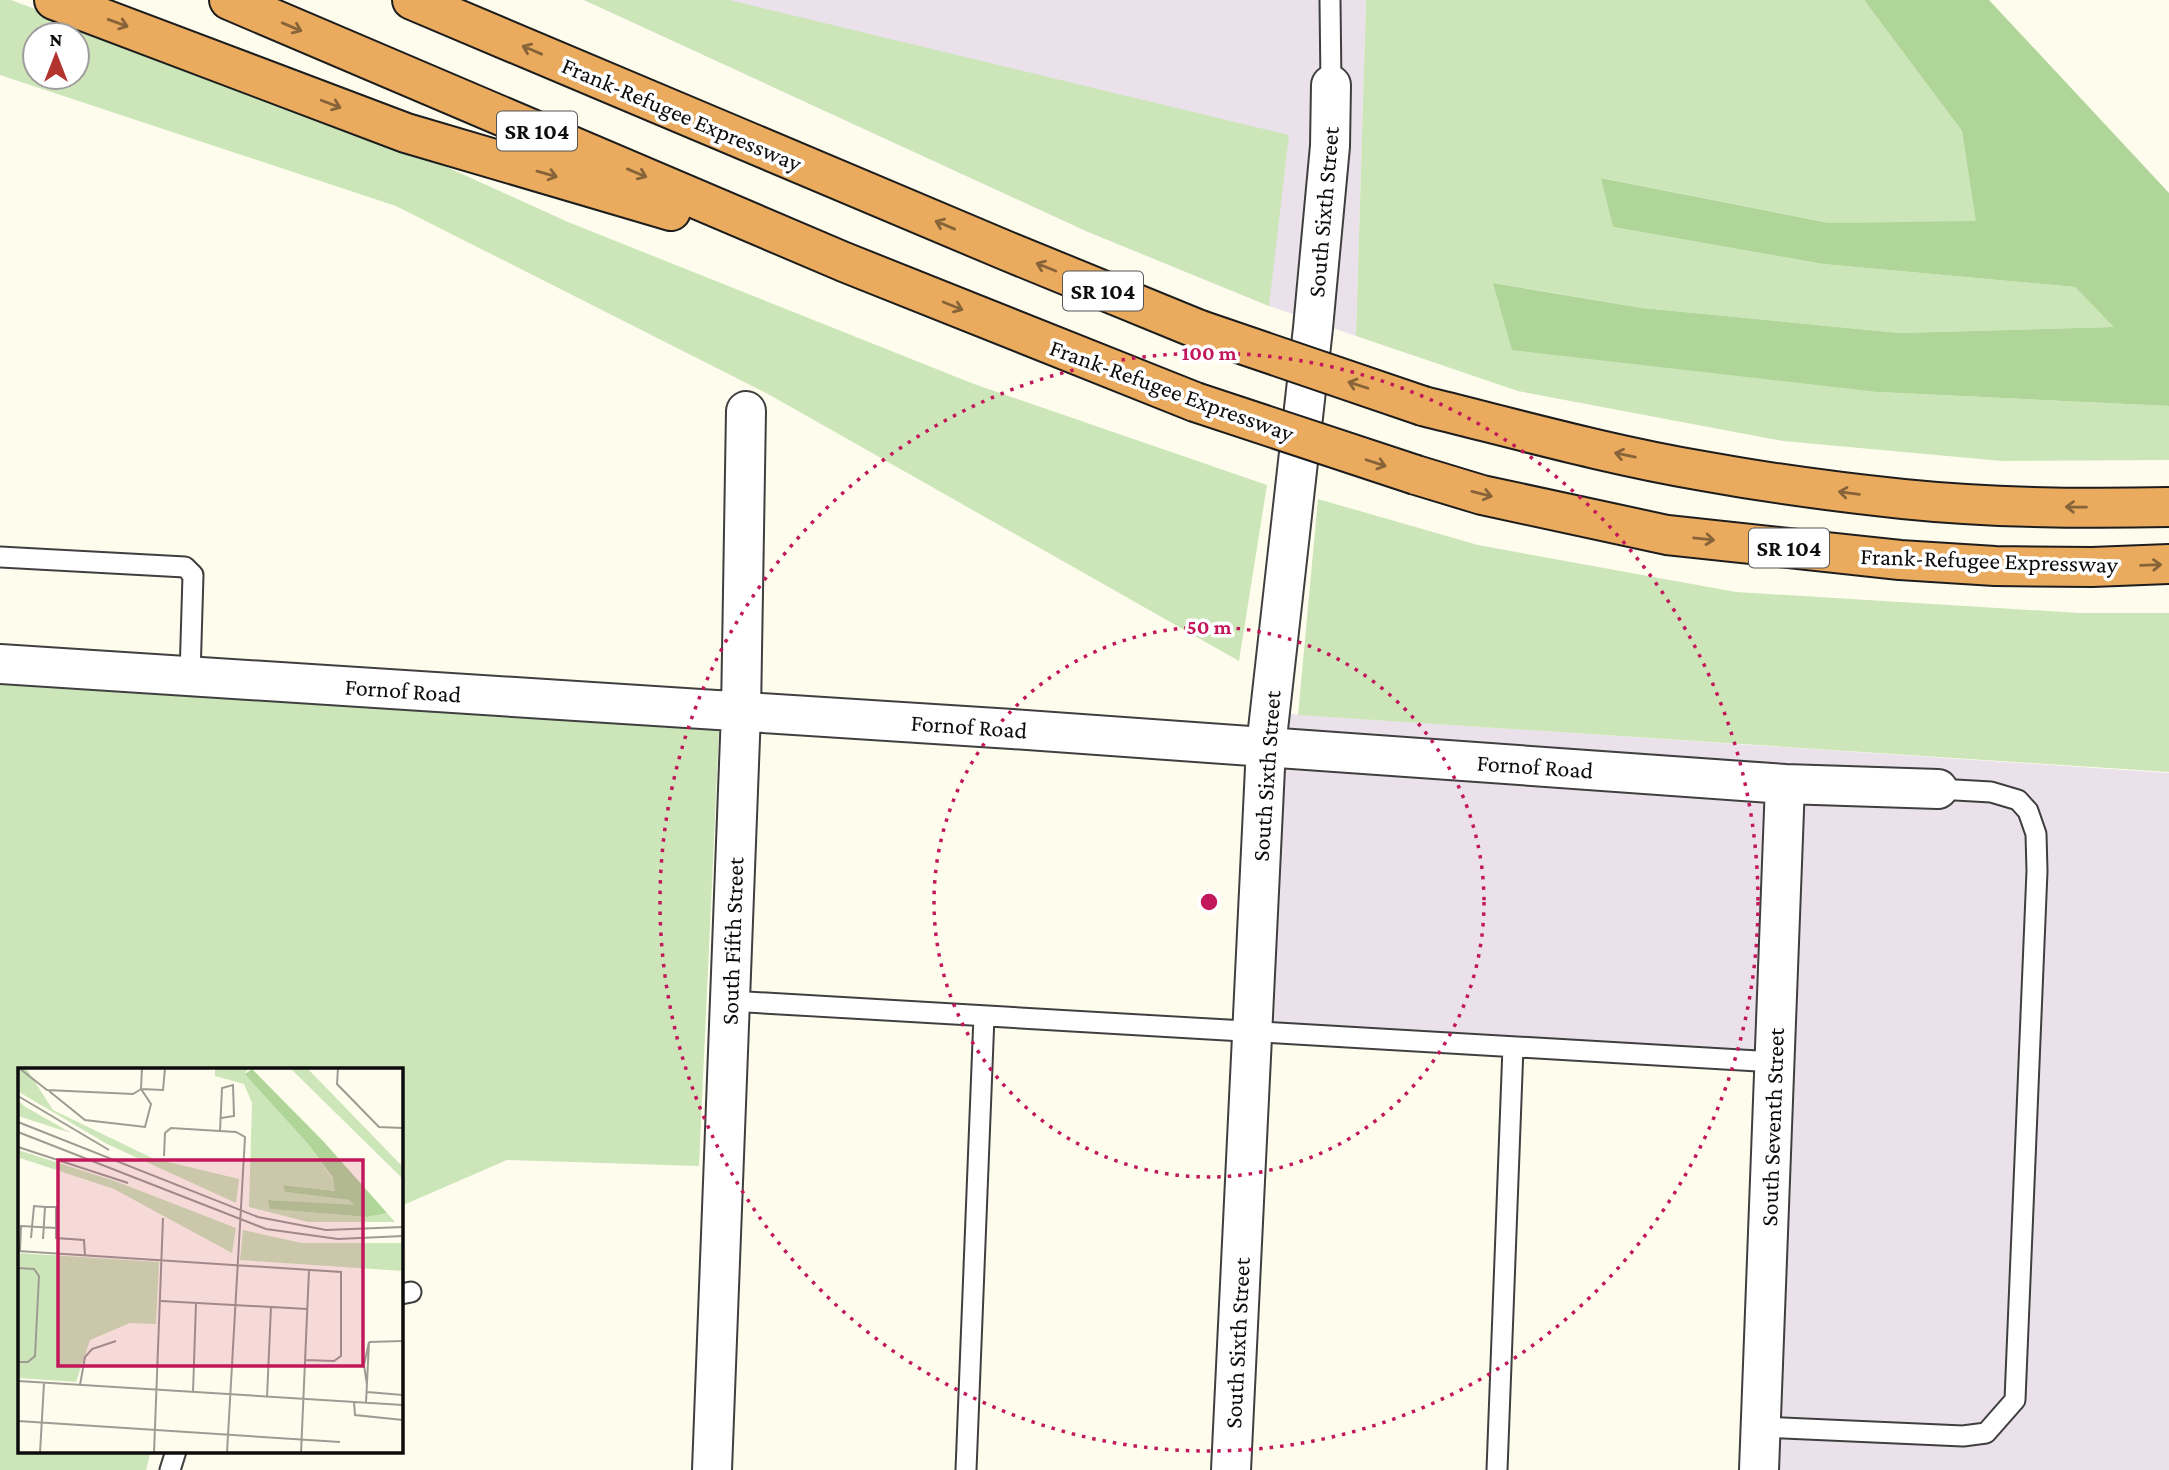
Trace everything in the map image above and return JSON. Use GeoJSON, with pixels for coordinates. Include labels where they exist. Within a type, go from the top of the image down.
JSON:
{"type":"FeatureCollection","features":[{"type":"Feature","properties":{"kind":"highway"},"geometry":{"type":"LineString","coordinates":[[54,0],[405,133],[844,262]]}},
{"type":"Feature","properties":{"kind":"highway","name":"Frank-Refugee Expressway"},"geometry":{"type":"LineString","coordinates":[[229,0],[844,262],[1195,402],[1482,495],[1667,535],[1913,561],[1995,566],[2092,567],[2169,564]]}},
{"type":"Feature","properties":{"kind":"highway","name":"Frank-Refugee Expressway"},"geometry":{"type":"LineString","coordinates":[[412,0],[1199,330],[1423,406],[1588,447],[1702,471],[1815,489],[1905,500],[2004,506],[2169,507]]}},
{"type":"Feature","properties":{"kind":"highway"},"geometry":{"type":"LineString","coordinates":[[452,0],[494,34]]}},
{"type":"Feature","properties":{"kind":"street","name":"South Sixth Street"},"geometry":{"type":"LineString","coordinates":[[1231,1470],[1266,747],[1313,328],[1330,146],[1331,85]]}},
{"type":"Feature","properties":{"kind":"street","name":"South Fifth Street"},"geometry":{"type":"LineString","coordinates":[[712,1470],[741,712],[746,411]]}},
{"type":"Feature","properties":{"kind":"street","name":"Fornof Road"},"geometry":{"type":"LineString","coordinates":[[0,664],[1266,747],[1784,784],[1938,789]]}},
{"type":"Feature","properties":{"kind":"street","name":"South Seventh Street"},"geometry":{"type":"LineString","coordinates":[[1759,1470],[1784,784]]}},
{"type":"Feature","properties":{"kind":"lane"},"geometry":{"type":"LineString","coordinates":[[1330,0],[1331,85]]}},
{"type":"Feature","properties":{"kind":"lane"},"geometry":{"type":"LineString","coordinates":[[0,557],[185,567],[193,575],[190,676]]}},
{"type":"Feature","properties":{"kind":"lane"},"geometry":{"type":"LineString","coordinates":[[1761,1427],[1964,1436],[1986,1433],[2015,1400],[2037,885],[2036,834],[2028,811],[2018,800],[1991,792],[1938,789]]}},
{"type":"Feature","properties":{"kind":"lane"},"geometry":{"type":"LineString","coordinates":[[730,1002],[1775,1062]]}},
{"type":"Feature","properties":{"kind":"lane"},"geometry":{"type":"LineString","coordinates":[[966,1470],[984,1016]]}},
{"type":"Feature","properties":{"kind":"lane"},"geometry":{"type":"LineString","coordinates":[[1497,1470],[1513,1047]]}},
{"type":"Feature","properties":{"kind":"lane"},"geometry":{"type":"LineString","coordinates":[[170,1470],[176,1452]]}},
{"type":"Feature","properties":{"kind":"shaded area"},"geometry":{"type":"Polygon","coordinates":[[[584,0],[1366,0],[1356,336],[1269,306],[1086,231],[584,0]]]}},
{"type":"Feature","properties":{"kind":"shaded area"},"geometry":{"type":"Polygon","coordinates":[[[1259,712],[2169,773],[2169,1470],[1761,1470],[1780,1062],[1243,1035],[1259,712]]]}},
{"type":"Feature","properties":{"kind":"green space"},"geometry":{"type":"Polygon","coordinates":[[[0,0],[11,0],[67,21],[21,21],[21,82],[0,75],[0,0]]]}},
{"type":"Feature","properties":{"kind":"green space"},"geometry":{"type":"Polygon","coordinates":[[[584,0],[729,0],[1289,135],[1269,306],[1086,231],[584,0]]]}},
{"type":"Feature","properties":{"kind":"green space"},"geometry":{"type":"Polygon","coordinates":[[[1366,0],[1864,0],[1962,131],[1977,222],[1829,223],[1602,178],[1613,227],[1823,264],[2075,287],[2115,327],[1900,333],[1642,308],[1494,283],[1878,392],[2169,406],[2169,460],[2002,461],[1783,441],[1518,391],[1356,336],[1366,0]]]}},
{"type":"Feature","properties":{"kind":"green space"},"geometry":{"type":"Polygon","coordinates":[[[1864,0],[1989,0],[2169,193],[2169,406],[1878,392],[1512,350],[1493,283],[1642,308],[1900,333],[2114,327],[2075,287],[1823,264],[1613,227],[1601,178],[1829,223],[1976,221],[1962,131],[1864,0]]]}},
{"type":"Feature","properties":{"kind":"green space"},"geometry":{"type":"Polygon","coordinates":[[[91,30],[405,148],[568,222],[974,384],[1267,485],[1239,661],[768,394],[396,206],[48,91],[91,91],[91,30]]]}},
{"type":"Feature","properties":{"kind":"green space"},"geometry":{"type":"Polygon","coordinates":[[[1318,499],[1478,545],[1736,592],[2079,613],[2169,613],[2169,772],[1298,715],[1318,499]]]}},
{"type":"Feature","properties":{"kind":"green space"},"geometry":{"type":"Polygon","coordinates":[[[0,683],[719,730],[699,1166],[507,1160],[402,1206],[402,1068],[18,1068],[18,1452],[151,1452],[146,1470],[0,1470],[0,683]]]}}]}
